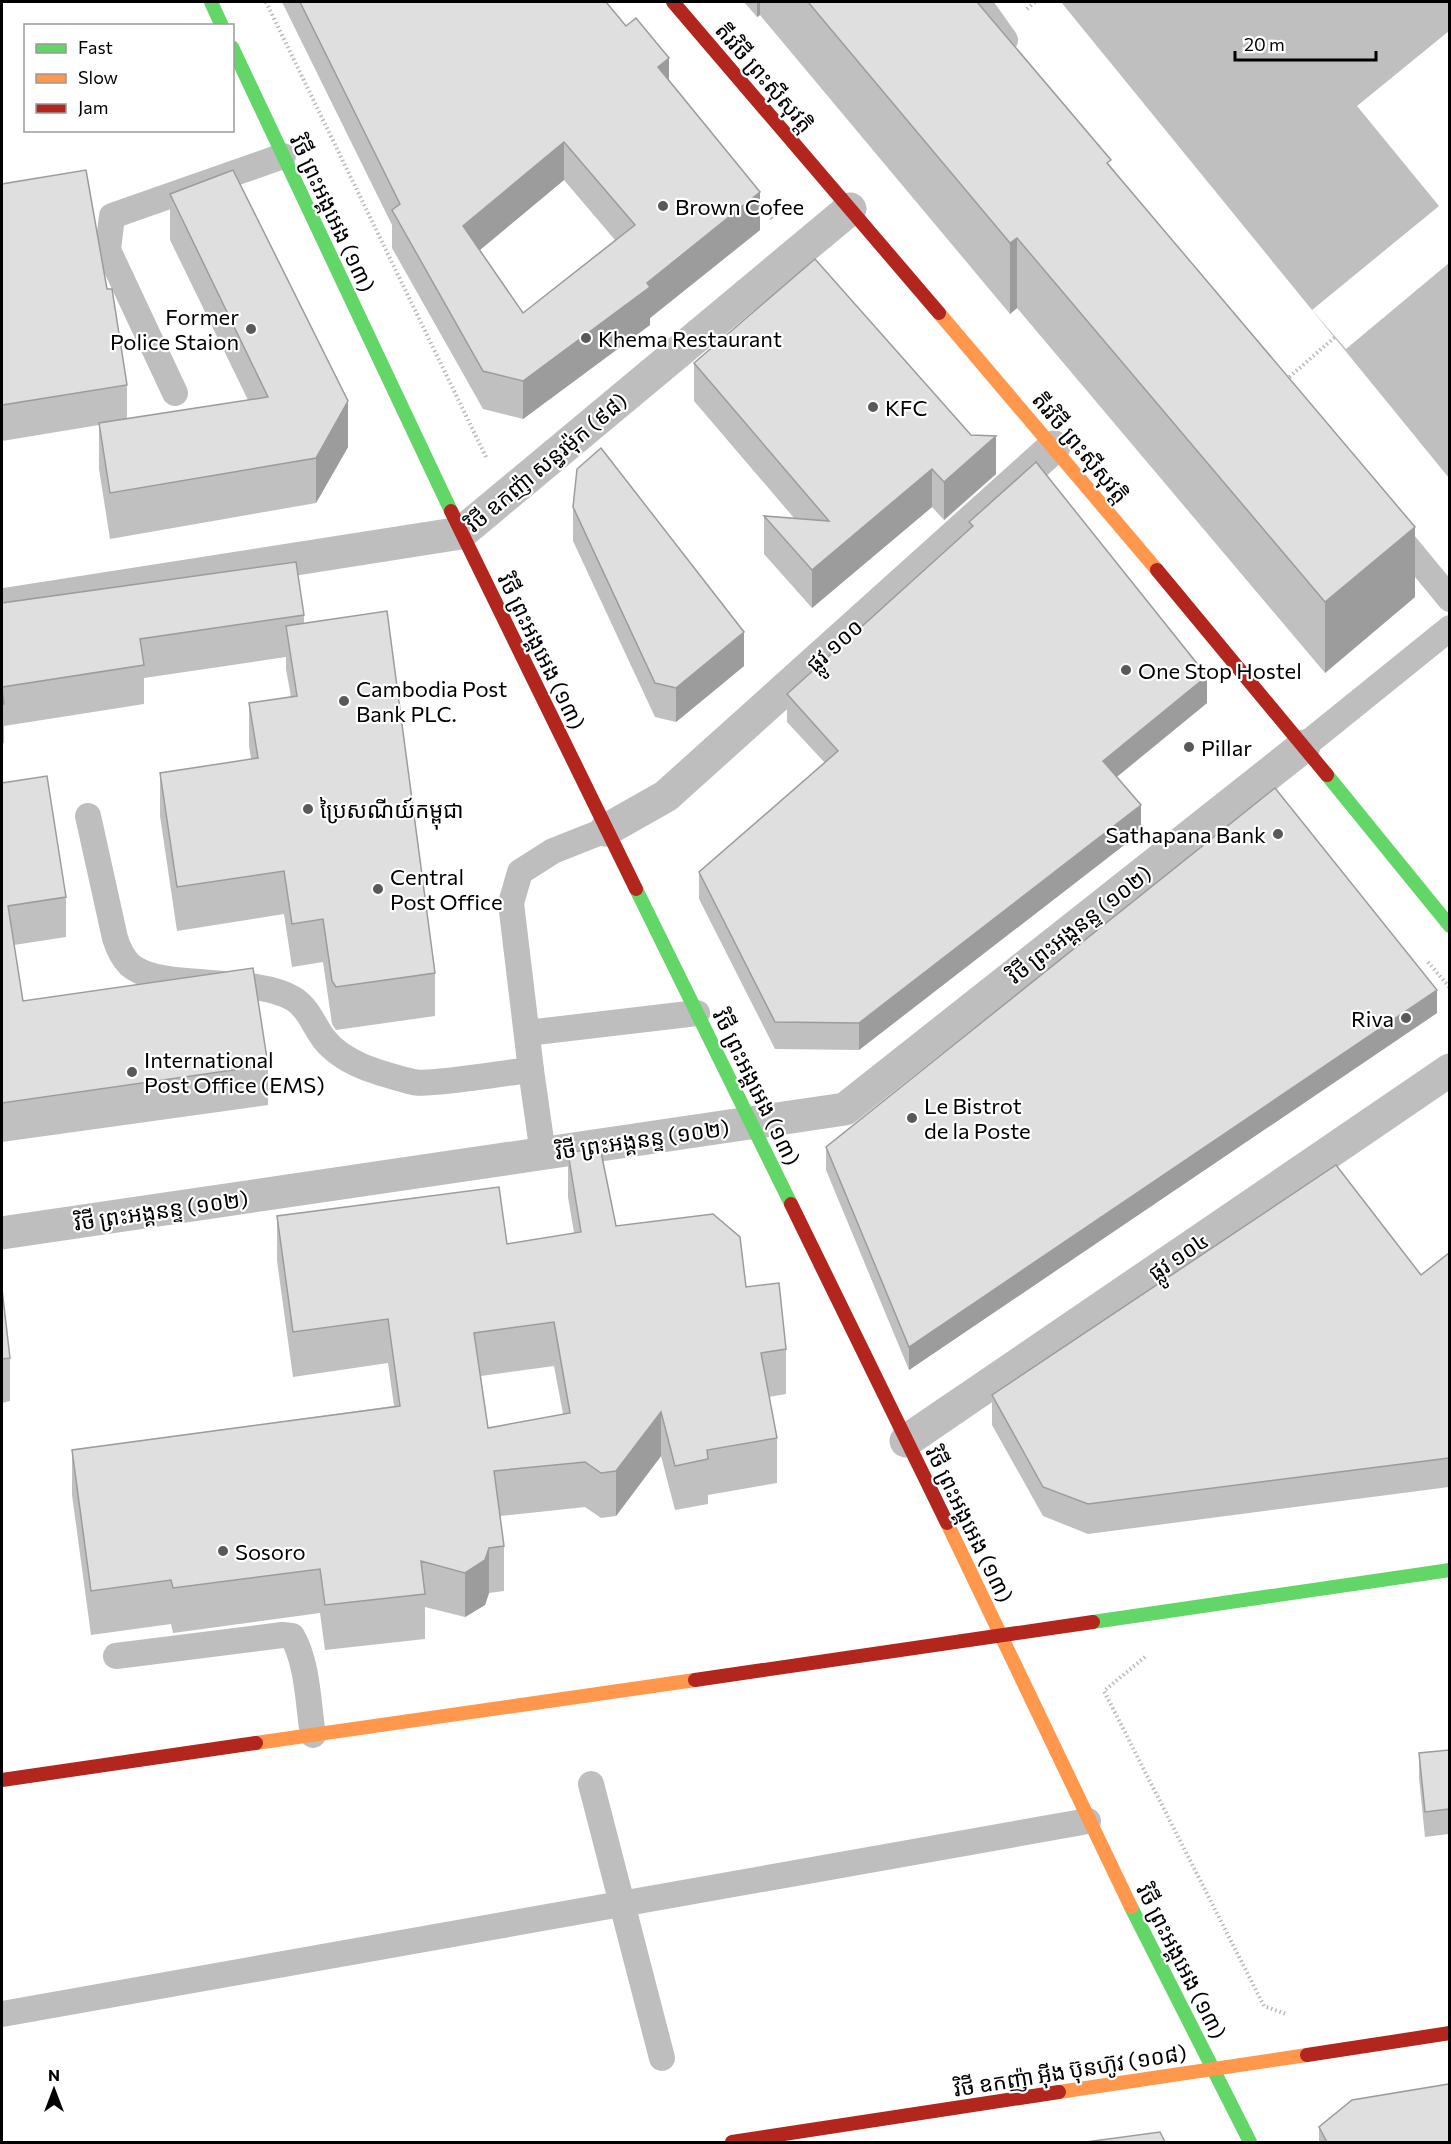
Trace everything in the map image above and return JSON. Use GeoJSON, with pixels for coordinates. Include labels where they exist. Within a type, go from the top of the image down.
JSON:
{"type":"FeatureCollection","features":[{"type":"Feature","properties":{"kind":"street"},"geometry":{"type":"LineString","coordinates":[[211,2],[221,24]]}},
{"type":"Feature","properties":{"kind":"street","name":"តីរវិថី ព្រះស៊ីសុវត្តិ"},"geometry":{"type":"LineString","coordinates":[[673,2],[1054,447],[1304,746],[1449,926]]}},
{"type":"Feature","properties":{"kind":"street","name":"វិថី ព្រះអង្គអេង (១៣)"},"geometry":{"type":"LineString","coordinates":[[234,51],[461,533],[1031,1694],[1088,1821],[1250,2142]]}},
{"type":"Feature","properties":{"kind":"street","name":"វិថី ឧកញ៉ា សន្ធរម៉ុក (៩៨)"},"geometry":{"type":"LineString","coordinates":[[2,605],[461,533],[850,209]]}},
{"type":"Feature","properties":{"kind":"street","name":"ផ្លូវ ១០០"},"geometry":{"type":"LineString","coordinates":[[606,830],[666,796],[1054,447]]}},
{"type":"Feature","properties":{"kind":"street","name":"វិថី ព្រះអង្គនន្ទ (១០២)"},"geometry":{"type":"LineString","coordinates":[[2,1233],[845,1109],[1304,746]]}},
{"type":"Feature","properties":{"kind":"street","name":"ផ្លូវ ១០៤"},"geometry":{"type":"LineString","coordinates":[[906,1441],[1449,1070]]}},
{"type":"Feature","properties":{"kind":"street"},"geometry":{"type":"LineString","coordinates":[[2,1780],[1449,1570]]}},
{"type":"Feature","properties":{"kind":"street","name":"វិថី ឧកញ៉ា អ៊ីង ប៊ុនហ៊ូវ (១០៨)"},"geometry":{"type":"LineString","coordinates":[[732,2142],[1449,2033]]}},
{"type":"Feature","properties":{"kind":"lane"},"geometry":{"type":"LineString","coordinates":[[978,2],[1002,32],[1016,64]]}},
{"type":"Feature","properties":{"kind":"lane"},"geometry":{"type":"LineString","coordinates":[[175,393],[108,250],[112,216],[283,156]]}},
{"type":"Feature","properties":{"kind":"lane"},"geometry":{"type":"LineString","coordinates":[[1374,507],[1449,599]]}},
{"type":"Feature","properties":{"kind":"lane"},"geometry":{"type":"LineString","coordinates":[[1304,746],[1449,628]]}},
{"type":"Feature","properties":{"kind":"lane"},"geometry":{"type":"LineString","coordinates":[[88,816],[115,938],[120,953],[131,966],[153,976],[276,990],[296,1000],[309,1014],[335,1053],[359,1065],[416,1083],[531,1070]]}},
{"type":"Feature","properties":{"kind":"lane"},"geometry":{"type":"LineString","coordinates":[[543,1154],[511,903],[520,872],[553,850],[606,830]]}},
{"type":"Feature","properties":{"kind":"lane"},"geometry":{"type":"LineString","coordinates":[[527,1033],[697,1013]]}},
{"type":"Feature","properties":{"kind":"lane"},"geometry":{"type":"LineString","coordinates":[[116,1656],[282,1635],[292,1636],[299,1653],[313,1735]]}},
{"type":"Feature","properties":{"kind":"lane"},"geometry":{"type":"LineString","coordinates":[[591,1784],[662,2058]]}},
{"type":"Feature","properties":{"kind":"lane"},"geometry":{"type":"LineString","coordinates":[[2,2014],[1088,1821]]}},
{"type":"Feature","properties":{"kind":"path"},"geometry":{"type":"LineString","coordinates":[[266,2],[488,462]]}},
{"type":"Feature","properties":{"kind":"path"},"geometry":{"type":"LineString","coordinates":[[755,198],[777,225]]}},
{"type":"Feature","properties":{"kind":"path"},"geometry":{"type":"LineString","coordinates":[[1284,381],[1335,337]]}},
{"type":"Feature","properties":{"kind":"path"},"geometry":{"type":"LineString","coordinates":[[1427,961],[1449,988]]}},
{"type":"Feature","properties":{"kind":"path"},"geometry":{"type":"LineString","coordinates":[[1104,1690],[1264,2006]]}},
{"type":"Feature","properties":{"kind":"shaded area"},"geometry":{"type":"Polygon","coordinates":[[[1061,2],[1449,2],[1449,478],[1061,2]]]}},
{"type":"Feature","properties":{"kind":"pier"},"geometry":{"type":"Polygon","coordinates":[[[1449,31],[1449,263],[1346,349],[1312,310],[1439,206],[1357,106],[1449,31]]]}},
{"type":"Feature","properties":{"kind":"building"},"geometry":{"type":"Polygon","coordinates":[[[300,2],[606,2],[626,26],[636,18],[669,58],[658,67],[760,192],[647,283],[650,287],[523,381],[483,371],[392,210],[400,204],[300,2]],[[564,142],[463,226],[523,313],[635,225],[564,142]]]}},
{"type":"Feature","properties":{"kind":"building"},"geometry":{"type":"Polygon","coordinates":[[[808,2],[977,2],[1111,160],[1107,163],[1415,527],[1325,602],[1017,238],[1010,243],[808,2]]]}},
{"type":"Feature","properties":{"kind":"building"},"geometry":{"type":"Polygon","coordinates":[[[86,170],[107,289],[112,289],[127,385],[2,405],[2,184],[86,170]]]}},
{"type":"Feature","properties":{"kind":"building"},"geometry":{"type":"Polygon","coordinates":[[[233,170],[348,401],[316,458],[110,493],[99,423],[268,397],[170,194],[233,170]]]}},
{"type":"Feature","properties":{"kind":"building"},"geometry":{"type":"Polygon","coordinates":[[[815,259],[971,435],[996,436],[944,482],[932,469],[812,570],[764,516],[829,521],[694,363],[815,259]]]}},
{"type":"Feature","properties":{"kind":"building"},"geometry":{"type":"Polygon","coordinates":[[[601,448],[744,632],[676,688],[655,683],[573,507],[577,469],[601,448]]]}},
{"type":"Feature","properties":{"kind":"building"},"geometry":{"type":"Polygon","coordinates":[[[1036,462],[1207,676],[1103,761],[1141,805],[859,1023],[775,1022],[699,872],[838,751],[787,694],[973,526],[969,522],[1036,462]]]}},
{"type":"Feature","properties":{"kind":"building"},"geometry":{"type":"Polygon","coordinates":[[[296,562],[304,615],[140,639],[144,665],[2,687],[2,603],[296,562]]]}},
{"type":"Feature","properties":{"kind":"building","name":"ប្រៃសណីយ៍កម្ពុជា"},"geometry":{"type":"Polygon","coordinates":[[[387,611],[435,973],[336,987],[332,981],[323,919],[292,924],[284,871],[177,887],[160,773],[258,758],[249,703],[297,696],[286,626],[387,611]]]}},
{"type":"Feature","properties":{"kind":"building"},"geometry":{"type":"Polygon","coordinates":[[[47,776],[66,897],[8,906],[23,1001],[253,968],[268,1065],[2,1103],[2,783],[47,776]]]}},
{"type":"Feature","properties":{"kind":"building"},"geometry":{"type":"Polygon","coordinates":[[[1275,788],[1437,990],[909,1347],[826,1147],[1275,788]]]}},
{"type":"Feature","properties":{"kind":"building"},"geometry":{"type":"Polygon","coordinates":[[[600,1147],[616,1226],[713,1214],[740,1237],[746,1287],[779,1283],[786,1349],[761,1353],[777,1438],[707,1450],[708,1459],[675,1466],[661,1412],[616,1471],[601,1473],[585,1462],[494,1471],[504,1546],[489,1548],[485,1560],[465,1573],[421,1561],[425,1594],[325,1605],[320,1569],[173,1588],[171,1580],[91,1591],[72,1450],[400,1406],[388,1319],[293,1332],[277,1216],[499,1187],[507,1244],[581,1232],[568,1153],[600,1147]],[[554,1322],[474,1333],[488,1428],[570,1413],[554,1322]]]}},
{"type":"Feature","properties":{"kind":"building"},"geometry":{"type":"Polygon","coordinates":[[[1336,1165],[1421,1275],[1449,1253],[1449,1458],[1088,1504],[1043,1487],[992,1395],[1336,1165]]]}},
{"type":"Feature","properties":{"kind":"building"},"geometry":{"type":"Polygon","coordinates":[[[2,1289],[10,1358],[2,1359],[2,1289]]]}},
{"type":"Feature","properties":{"kind":"building"},"geometry":{"type":"Polygon","coordinates":[[[1449,1750],[1449,1809],[1425,1812],[1419,1753],[1449,1750]]]}},
{"type":"Feature","properties":{"kind":"building"},"geometry":{"type":"Polygon","coordinates":[[[1449,2084],[1449,2142],[1327,2142],[1319,2127],[1352,2100],[1449,2084]]]}},
{"type":"Feature","properties":{"kind":"building"},"geometry":{"type":"Polygon","coordinates":[[[1160,2132],[1165,2142],[1086,2142],[1160,2132]]]}},
{"type":"Feature","properties":{"kind":"traffic: fast"},"geometry":{"type":"LineString","coordinates":[[211,2],[221,24]]}},
{"type":"Feature","properties":{"kind":"traffic: fast"},"geometry":{"type":"LineString","coordinates":[[234,51],[451,511]]}},
{"type":"Feature","properties":{"kind":"traffic: fast"},"geometry":{"type":"LineString","coordinates":[[1327,775],[1450,926]]}},
{"type":"Feature","properties":{"kind":"traffic: fast"},"geometry":{"type":"LineString","coordinates":[[636,889],[791,1204]]}},
{"type":"Feature","properties":{"kind":"traffic: fast"},"geometry":{"type":"LineString","coordinates":[[1093,1622],[1450,1570]]}},
{"type":"Feature","properties":{"kind":"traffic: fast"},"geometry":{"type":"LineString","coordinates":[[1131,1907],[1250,2142]]}},
{"type":"Feature","properties":{"kind":"traffic: slow"},"geometry":{"type":"LineString","coordinates":[[939,313],[1157,570]]}},
{"type":"Feature","properties":{"kind":"traffic: slow"},"geometry":{"type":"LineString","coordinates":[[947,1523],[1131,1907]]}},
{"type":"Feature","properties":{"kind":"traffic: slow"},"geometry":{"type":"LineString","coordinates":[[256,1743],[695,1680]]}},
{"type":"Feature","properties":{"kind":"traffic: slow"},"geometry":{"type":"LineString","coordinates":[[1059,2092],[1307,2055]]}},
{"type":"Feature","properties":{"kind":"traffic: jam"},"geometry":{"type":"LineString","coordinates":[[673,2],[939,313]]}},
{"type":"Feature","properties":{"kind":"traffic: jam"},"geometry":{"type":"LineString","coordinates":[[451,511],[636,889]]}},
{"type":"Feature","properties":{"kind":"traffic: jam"},"geometry":{"type":"LineString","coordinates":[[1157,570],[1327,775]]}},
{"type":"Feature","properties":{"kind":"traffic: jam"},"geometry":{"type":"LineString","coordinates":[[791,1204],[947,1523]]}},
{"type":"Feature","properties":{"kind":"traffic: jam"},"geometry":{"type":"LineString","coordinates":[[695,1680],[1093,1622]]}},
{"type":"Feature","properties":{"kind":"traffic: jam"},"geometry":{"type":"LineString","coordinates":[[2,1780],[256,1743]]}},
{"type":"Feature","properties":{"kind":"traffic: jam"},"geometry":{"type":"LineString","coordinates":[[1307,2055],[1450,2033]]}},
{"type":"Feature","properties":{"kind":"traffic: jam"},"geometry":{"type":"LineString","coordinates":[[732,2142],[1059,2092]]}},
{"type":"Feature","properties":{"kind":"place","name":"Brown Cofee"},"geometry":{"type":"Point","coordinates":[663,206]}},
{"type":"Feature","properties":{"kind":"place","name":"Former Police Staion"},"geometry":{"type":"Point","coordinates":[251,329]}},
{"type":"Feature","properties":{"kind":"place","name":"Khema Restaurant"},"geometry":{"type":"Point","coordinates":[586,338]}},
{"type":"Feature","properties":{"kind":"place","name":"KFC"},"geometry":{"type":"Point","coordinates":[873,407]}},
{"type":"Feature","properties":{"kind":"place","name":"One Stop Hostel"},"geometry":{"type":"Point","coordinates":[1126,670]}},
{"type":"Feature","properties":{"kind":"place","name":"Cambodia Post Bank PLC."},"geometry":{"type":"Point","coordinates":[344,701]}},
{"type":"Feature","properties":{"kind":"place","name":"Pillar"},"geometry":{"type":"Point","coordinates":[1189,747]}},
{"type":"Feature","properties":{"kind":"place","name":"ប្រៃសណីយ៍កម្ពុជា"},"geometry":{"type":"Point","coordinates":[308,809]}},
{"type":"Feature","properties":{"kind":"place","name":"Sathapana Bank"},"geometry":{"type":"Point","coordinates":[1278,834]}},
{"type":"Feature","properties":{"kind":"place","name":"Central Post Office"},"geometry":{"type":"Point","coordinates":[378,889]}},
{"type":"Feature","properties":{"kind":"place","name":"Riva"},"geometry":{"type":"Point","coordinates":[1406,1018]}},
{"type":"Feature","properties":{"kind":"place","name":"International Post Office (EMS)"},"geometry":{"type":"Point","coordinates":[132,1072]}},
{"type":"Feature","properties":{"kind":"place","name":"Le Bistrot de la Poste"},"geometry":{"type":"Point","coordinates":[912,1118]}},
{"type":"Feature","properties":{"kind":"place","name":"Sosoro"},"geometry":{"type":"Point","coordinates":[223,1551]}}]}
